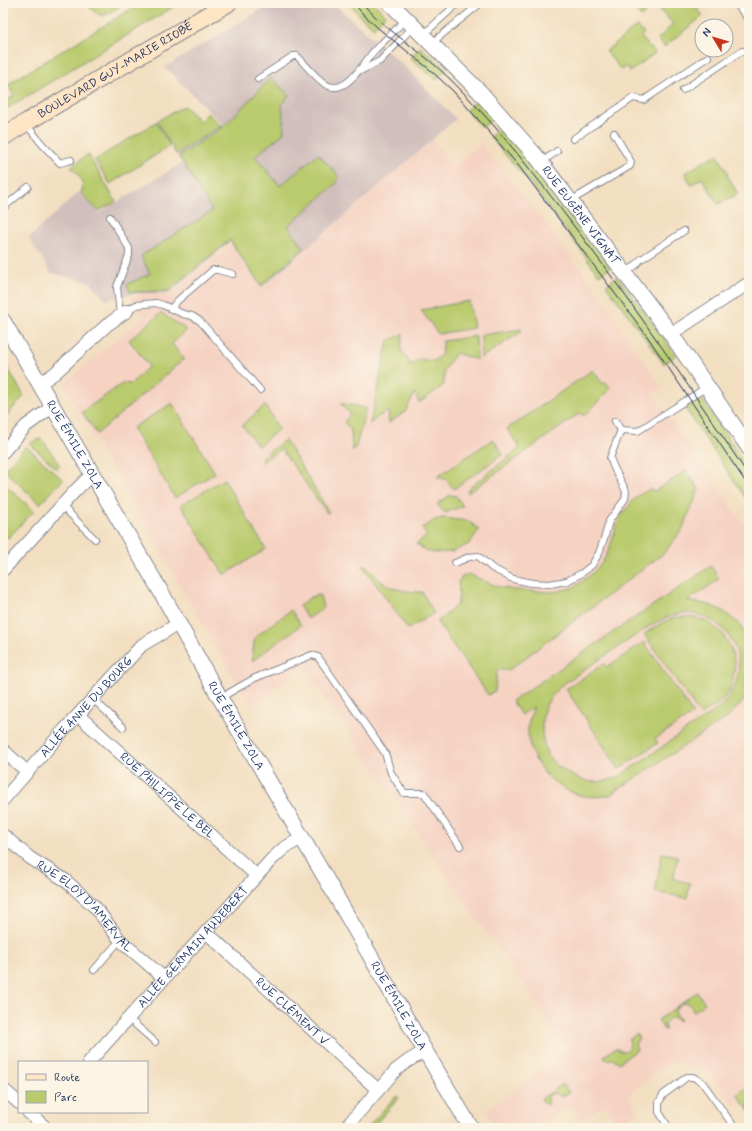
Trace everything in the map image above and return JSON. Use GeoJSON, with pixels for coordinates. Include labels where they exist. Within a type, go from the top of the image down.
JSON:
{"type":"FeatureCollection","features":[{"type":"Feature","properties":{"kind":"main road","name":"BOULEVARD GUY-MARIE RIOBÉ"},"geometry":{"type":"LineString","coordinates":[[3,138],[25,123],[228,3]]}},
{"type":"Feature","properties":{"kind":"street","name":"RUE EUGÈNE VIGNAT"},"geometry":{"type":"LineString","coordinates":[[390,3],[480,92],[541,162],[671,334],[749,448]]}},
{"type":"Feature","properties":{"kind":"street"},"geometry":{"type":"LineString","coordinates":[[671,334],[749,283]]}},
{"type":"Feature","properties":{"kind":"street"},"geometry":{"type":"LineString","coordinates":[[39,384],[55,374],[102,330],[123,313]]}},
{"type":"Feature","properties":{"kind":"street","name":"RUE ÉMILE ZOLA"},"geometry":{"type":"LineString","coordinates":[[3,321],[161,592],[220,698],[471,1128]]}},
{"type":"Feature","properties":{"kind":"street"},"geometry":{"type":"LineString","coordinates":[[3,452],[26,426],[52,407]]}},
{"type":"Feature","properties":{"kind":"street"},"geometry":{"type":"LineString","coordinates":[[3,570],[74,491],[92,474]]}},
{"type":"Feature","properties":{"kind":"street","name":"ALLÉE ANNE DU BOURG"},"geometry":{"type":"LineString","coordinates":[[3,800],[142,645],[178,624]]}},
{"type":"Feature","properties":{"kind":"street","name":"RUE PHILIPPE LE BEL"},"geometry":{"type":"LineString","coordinates":[[78,715],[257,876]]}},
{"type":"Feature","properties":{"kind":"street"},"geometry":{"type":"LineString","coordinates":[[3,750],[27,772]]}},
{"type":"Feature","properties":{"kind":"street","name":"RUE ELOY D'AMERVAL"},"geometry":{"type":"LineString","coordinates":[[3,835],[30,858],[65,880],[95,907],[120,940],[164,978]]}},
{"type":"Feature","properties":{"kind":"street","name":"ALLÉE GERMAIN AUDEBERT"},"geometry":{"type":"LineString","coordinates":[[90,1061],[257,876],[284,848],[302,838]]}},
{"type":"Feature","properties":{"kind":"street","name":"RUE CLÉMENT V"},"geometry":{"type":"LineString","coordinates":[[206,932],[378,1090]]}},
{"type":"Feature","properties":{"kind":"street"},"geometry":{"type":"LineString","coordinates":[[345,1128],[396,1070],[425,1051]]}},
{"type":"Feature","properties":{"kind":"street"},"geometry":{"type":"LineString","coordinates":[[3,1089],[18,1102]]}},
{"type":"Feature","properties":{"kind":"lane"},"geometry":{"type":"LineString","coordinates":[[360,71],[380,62],[458,3]]}},
{"type":"Feature","properties":{"kind":"lane"},"geometry":{"type":"LineString","coordinates":[[258,79],[292,56],[297,56],[329,86],[335,87],[346,84],[360,71],[372,54],[419,31],[438,38],[481,3]]}},
{"type":"Feature","properties":{"kind":"lane"},"geometry":{"type":"LineString","coordinates":[[736,3],[749,20]]}},
{"type":"Feature","properties":{"kind":"lane"},"geometry":{"type":"LineString","coordinates":[[683,90],[742,50],[746,52],[749,57]]}},
{"type":"Feature","properties":{"kind":"lane"},"geometry":{"type":"LineString","coordinates":[[573,139],[633,98],[644,100],[707,58]]}},
{"type":"Feature","properties":{"kind":"lane"},"geometry":{"type":"LineString","coordinates":[[25,123],[60,163],[71,160]]}},
{"type":"Feature","properties":{"kind":"lane"},"geometry":{"type":"LineString","coordinates":[[570,201],[630,166],[631,162],[614,133]]}},
{"type":"Feature","properties":{"kind":"lane"},"geometry":{"type":"LineString","coordinates":[[541,162],[557,151]]}},
{"type":"Feature","properties":{"kind":"lane"},"geometry":{"type":"LineString","coordinates":[[3,208],[28,187]]}},
{"type":"Feature","properties":{"kind":"lane"},"geometry":{"type":"LineString","coordinates":[[110,217],[129,248],[129,255],[117,287],[123,313],[136,306],[156,303],[192,316],[200,321],[260,390]]}},
{"type":"Feature","properties":{"kind":"lane"},"geometry":{"type":"LineString","coordinates":[[625,273],[635,266],[640,260],[684,232]]}},
{"type":"Feature","properties":{"kind":"lane"},"geometry":{"type":"LineString","coordinates":[[171,309],[176,302],[213,270],[233,274]]}},
{"type":"Feature","properties":{"kind":"lane"},"geometry":{"type":"LineString","coordinates":[[621,430],[638,431],[707,387]]}},
{"type":"Feature","properties":{"kind":"lane"},"geometry":{"type":"LineString","coordinates":[[615,421],[621,430]]}},
{"type":"Feature","properties":{"kind":"lane"},"geometry":{"type":"LineString","coordinates":[[455,563],[469,557],[478,556],[492,568],[512,578],[532,583],[549,584],[567,581],[582,573],[592,564],[599,553],[609,521],[625,499],[626,491],[610,458],[621,430]]}},
{"type":"Feature","properties":{"kind":"lane"},"geometry":{"type":"LineString","coordinates":[[62,505],[66,512],[95,539]]}},
{"type":"Feature","properties":{"kind":"lane"},"geometry":{"type":"LineString","coordinates":[[220,698],[255,678],[312,655],[318,657],[385,753],[391,773],[404,793],[424,793],[460,846]]}},
{"type":"Feature","properties":{"kind":"lane"},"geometry":{"type":"LineString","coordinates":[[93,699],[123,727]]}},
{"type":"Feature","properties":{"kind":"lane"},"geometry":{"type":"LineString","coordinates":[[94,970],[120,940]]}},
{"type":"Feature","properties":{"kind":"lane"},"geometry":{"type":"LineString","coordinates":[[128,1018],[155,1042]]}},
{"type":"Feature","properties":{"kind":"lane"},"geometry":{"type":"LineString","coordinates":[[669,1128],[659,1112],[659,1102],[663,1095],[675,1086],[687,1078],[693,1077],[702,1082],[735,1128]]}},
{"type":"Feature","properties":{"kind":"shaded area"},"geometry":{"type":"Polygon","coordinates":[[[272,3],[327,3],[336,6],[405,67],[456,119],[261,288],[230,242],[170,293],[130,294],[106,300],[90,282],[51,273],[29,238],[79,192],[99,213],[182,163],[176,154],[222,126],[222,124],[165,67],[272,3]]]}},
{"type":"Feature","properties":{"kind":"shaded area"},"geometry":{"type":"Polygon","coordinates":[[[433,139],[453,168],[481,144],[545,223],[611,309],[619,326],[661,387],[653,394],[749,533],[749,1113],[740,1101],[734,1105],[713,1075],[673,1060],[627,1095],[638,1111],[619,1124],[605,1105],[581,1122],[569,1105],[537,1128],[496,1128],[486,1111],[567,1051],[532,997],[463,901],[464,900],[303,666],[252,709],[63,384],[144,317],[130,297],[153,292],[170,295],[231,245],[261,289],[433,139]]]}},
{"type":"Feature","properties":{"kind":"green space"},"geometry":{"type":"Polygon","coordinates":[[[86,3],[124,3],[109,14],[101,15],[86,3]]]}},
{"type":"Feature","properties":{"kind":"green space"},"geometry":{"type":"Polygon","coordinates":[[[141,3],[180,3],[6,109],[3,103],[14,96],[8,84],[141,3]]]}},
{"type":"Feature","properties":{"kind":"green space"},"geometry":{"type":"Polygon","coordinates":[[[374,3],[385,15],[374,28],[361,17],[350,4],[374,3]]]}},
{"type":"Feature","properties":{"kind":"green space"},"geometry":{"type":"Polygon","coordinates":[[[607,3],[632,3],[623,10],[612,9],[607,3]]]}},
{"type":"Feature","properties":{"kind":"green space"},"geometry":{"type":"Polygon","coordinates":[[[645,3],[658,3],[641,17],[636,10],[645,3]]]}},
{"type":"Feature","properties":{"kind":"green space"},"geometry":{"type":"Polygon","coordinates":[[[665,3],[693,3],[703,16],[700,18],[694,18],[694,23],[664,47],[658,39],[673,24],[659,8],[665,3]]]}},
{"type":"Feature","properties":{"kind":"green space"},"geometry":{"type":"Polygon","coordinates":[[[637,26],[644,34],[641,37],[655,53],[630,72],[627,66],[621,70],[606,51],[637,26]]]}},
{"type":"Feature","properties":{"kind":"green space"},"geometry":{"type":"Polygon","coordinates":[[[420,47],[447,69],[436,80],[411,58],[420,47]]]}},
{"type":"Feature","properties":{"kind":"green space"},"geometry":{"type":"Polygon","coordinates":[[[271,78],[289,95],[282,105],[284,133],[255,156],[280,186],[318,154],[339,176],[337,183],[288,226],[304,248],[261,286],[230,240],[168,291],[130,292],[127,284],[150,274],[141,256],[212,211],[179,156],[223,127],[271,78]]]}},
{"type":"Feature","properties":{"kind":"green space"},"geometry":{"type":"Polygon","coordinates":[[[478,100],[493,118],[482,128],[466,110],[478,100]]]}},
{"type":"Feature","properties":{"kind":"green space"},"geometry":{"type":"Polygon","coordinates":[[[184,106],[200,121],[208,113],[221,126],[176,154],[157,121],[184,106]]]}},
{"type":"Feature","properties":{"kind":"green space"},"geometry":{"type":"Polygon","coordinates":[[[156,122],[170,146],[110,184],[95,160],[156,122]]]}},
{"type":"Feature","properties":{"kind":"green space"},"geometry":{"type":"Polygon","coordinates":[[[501,127],[542,176],[610,265],[609,268],[599,275],[531,184],[490,137],[501,127]]]}},
{"type":"Feature","properties":{"kind":"green space"},"geometry":{"type":"Polygon","coordinates":[[[88,154],[116,202],[98,211],[81,193],[83,185],[82,182],[79,175],[71,167],[88,154]]]}},
{"type":"Feature","properties":{"kind":"green space"},"geometry":{"type":"Polygon","coordinates":[[[717,154],[738,194],[718,204],[702,178],[691,185],[685,173],[717,154]]]}},
{"type":"Feature","properties":{"kind":"green space"},"geometry":{"type":"Polygon","coordinates":[[[616,277],[619,278],[676,355],[664,364],[606,285],[616,277]]]}},
{"type":"Feature","properties":{"kind":"green space"},"geometry":{"type":"Polygon","coordinates":[[[469,301],[474,328],[438,334],[421,310],[469,301]]]}},
{"type":"Feature","properties":{"kind":"green space"},"geometry":{"type":"Polygon","coordinates":[[[161,313],[187,330],[172,344],[184,359],[97,434],[82,412],[123,383],[131,384],[149,366],[129,340],[161,313]]]}},
{"type":"Feature","properties":{"kind":"green space"},"geometry":{"type":"Polygon","coordinates":[[[521,329],[521,332],[481,358],[481,335],[521,329]]]}},
{"type":"Feature","properties":{"kind":"green space"},"geometry":{"type":"Polygon","coordinates":[[[403,334],[401,349],[411,365],[420,359],[434,361],[441,355],[443,341],[476,336],[477,359],[456,353],[444,371],[444,385],[419,403],[415,393],[405,412],[389,423],[388,411],[376,418],[370,424],[388,341],[403,334]]]}},
{"type":"Feature","properties":{"kind":"green space"},"geometry":{"type":"Polygon","coordinates":[[[3,360],[24,396],[3,420],[3,360]]]}},
{"type":"Feature","properties":{"kind":"green space"},"geometry":{"type":"Polygon","coordinates":[[[593,370],[603,384],[605,381],[611,389],[584,416],[580,413],[468,493],[468,489],[520,448],[507,429],[593,370]]]}},
{"type":"Feature","properties":{"kind":"green space"},"geometry":{"type":"Polygon","coordinates":[[[701,398],[749,470],[749,503],[685,408],[701,398]]]}},
{"type":"Feature","properties":{"kind":"green space"},"geometry":{"type":"Polygon","coordinates":[[[172,403],[215,473],[175,498],[132,428],[172,403]]]}},
{"type":"Feature","properties":{"kind":"green space"},"geometry":{"type":"Polygon","coordinates":[[[340,403],[366,408],[356,447],[352,450],[351,430],[344,422],[350,414],[340,403]]]}},
{"type":"Feature","properties":{"kind":"green space"},"geometry":{"type":"Polygon","coordinates":[[[265,405],[279,429],[258,446],[242,425],[265,405]]]}},
{"type":"Feature","properties":{"kind":"green space"},"geometry":{"type":"Polygon","coordinates":[[[41,439],[60,466],[57,469],[30,444],[41,439]]]}},
{"type":"Feature","properties":{"kind":"green space"},"geometry":{"type":"Polygon","coordinates":[[[493,439],[503,454],[454,489],[447,480],[437,477],[493,439]]]}},
{"type":"Feature","properties":{"kind":"green space"},"geometry":{"type":"Polygon","coordinates":[[[285,440],[329,512],[327,513],[281,449],[262,462],[262,457],[285,440]]]}},
{"type":"Feature","properties":{"kind":"green space"},"geometry":{"type":"Polygon","coordinates":[[[26,446],[63,480],[40,504],[4,470],[26,446]]]}},
{"type":"Feature","properties":{"kind":"green space"},"geometry":{"type":"Polygon","coordinates":[[[686,471],[699,489],[682,530],[664,553],[509,670],[497,670],[495,691],[488,695],[437,622],[457,605],[459,595],[458,582],[463,576],[469,574],[496,586],[514,590],[555,592],[574,587],[589,576],[602,563],[610,547],[619,518],[636,497],[650,489],[655,491],[686,471]]]}},
{"type":"Feature","properties":{"kind":"green space"},"geometry":{"type":"Polygon","coordinates":[[[224,479],[266,549],[224,575],[181,505],[224,479]]]}},
{"type":"Feature","properties":{"kind":"green space"},"geometry":{"type":"Polygon","coordinates":[[[3,483],[34,511],[8,538],[3,534],[3,483]]]}},
{"type":"Feature","properties":{"kind":"green space"},"geometry":{"type":"Polygon","coordinates":[[[450,495],[456,496],[463,506],[445,513],[437,504],[450,495]]]}},
{"type":"Feature","properties":{"kind":"green space"},"geometry":{"type":"Polygon","coordinates":[[[442,518],[469,521],[479,530],[469,544],[452,552],[434,553],[425,550],[416,544],[427,536],[422,528],[435,520],[442,518]]]}},
{"type":"Feature","properties":{"kind":"green space"},"geometry":{"type":"Polygon","coordinates":[[[366,565],[379,579],[390,587],[406,591],[422,592],[434,613],[408,629],[363,566],[366,565]]]}},
{"type":"Feature","properties":{"kind":"green space"},"geometry":{"type":"Polygon","coordinates":[[[711,566],[719,579],[688,601],[710,605],[723,611],[738,623],[749,640],[749,689],[740,705],[727,718],[608,796],[584,796],[573,793],[554,782],[533,756],[530,745],[528,727],[534,707],[521,715],[512,701],[711,566]],[[689,613],[673,615],[657,622],[559,687],[545,707],[542,719],[542,733],[545,747],[547,753],[555,764],[570,775],[579,779],[599,782],[618,777],[710,714],[725,701],[733,689],[738,675],[737,652],[730,638],[721,627],[703,616],[689,613]]]}},
{"type":"Feature","properties":{"kind":"green space"},"geometry":{"type":"Polygon","coordinates":[[[320,595],[323,608],[308,619],[299,606],[311,597],[320,595]]]}},
{"type":"Feature","properties":{"kind":"green space"},"geometry":{"type":"Polygon","coordinates":[[[291,610],[301,625],[252,661],[255,637],[291,610]]]}},
{"type":"Feature","properties":{"kind":"green space"},"geometry":{"type":"Polygon","coordinates":[[[675,617],[693,617],[709,622],[723,634],[731,649],[735,663],[733,680],[729,692],[719,703],[700,715],[644,634],[661,623],[675,617]]]}},
{"type":"Feature","properties":{"kind":"green space"},"geometry":{"type":"Polygon","coordinates":[[[644,642],[693,714],[655,739],[658,743],[619,769],[566,689],[604,664],[607,667],[644,642]]]}},
{"type":"Feature","properties":{"kind":"green space"},"geometry":{"type":"Polygon","coordinates":[[[662,853],[678,856],[673,879],[690,883],[687,898],[655,892],[662,853]]]}},
{"type":"Feature","properties":{"kind":"green space"},"geometry":{"type":"Polygon","coordinates":[[[697,992],[705,1003],[693,1012],[689,1005],[681,1004],[697,992]]]}},
{"type":"Feature","properties":{"kind":"green space"},"geometry":{"type":"Polygon","coordinates":[[[679,1005],[675,1013],[677,1017],[681,1019],[679,1021],[675,1018],[668,1019],[664,1026],[666,1029],[664,1030],[658,1020],[679,1005]]]}},
{"type":"Feature","properties":{"kind":"green space"},"geometry":{"type":"Polygon","coordinates":[[[636,1034],[639,1038],[635,1044],[637,1050],[619,1063],[613,1059],[607,1060],[604,1056],[616,1048],[622,1051],[627,1050],[630,1046],[629,1040],[636,1034]]]}},
{"type":"Feature","properties":{"kind":"green space"},"geometry":{"type":"Polygon","coordinates":[[[563,1084],[569,1092],[562,1097],[558,1094],[552,1094],[547,1098],[548,1104],[546,1105],[541,1099],[563,1084]]]}},
{"type":"Feature","properties":{"kind":"green space"},"geometry":{"type":"Polygon","coordinates":[[[749,1086],[749,1111],[737,1094],[749,1086]]]}},
{"type":"Feature","properties":{"kind":"green space"},"geometry":{"type":"Polygon","coordinates":[[[396,1096],[399,1098],[372,1128],[367,1128],[396,1096]]]}},
{"type":"Feature","properties":{"kind":"tram line"},"geometry":{"type":"LineString","coordinates":[[354,3],[378,28],[428,68],[453,91],[518,165],[647,336],[749,487]]}},
{"type":"Feature","properties":{"kind":"tram line"},"geometry":{"type":"LineString","coordinates":[[362,3],[386,26],[430,61],[464,93],[518,154],[626,296],[749,476]]}}]}
